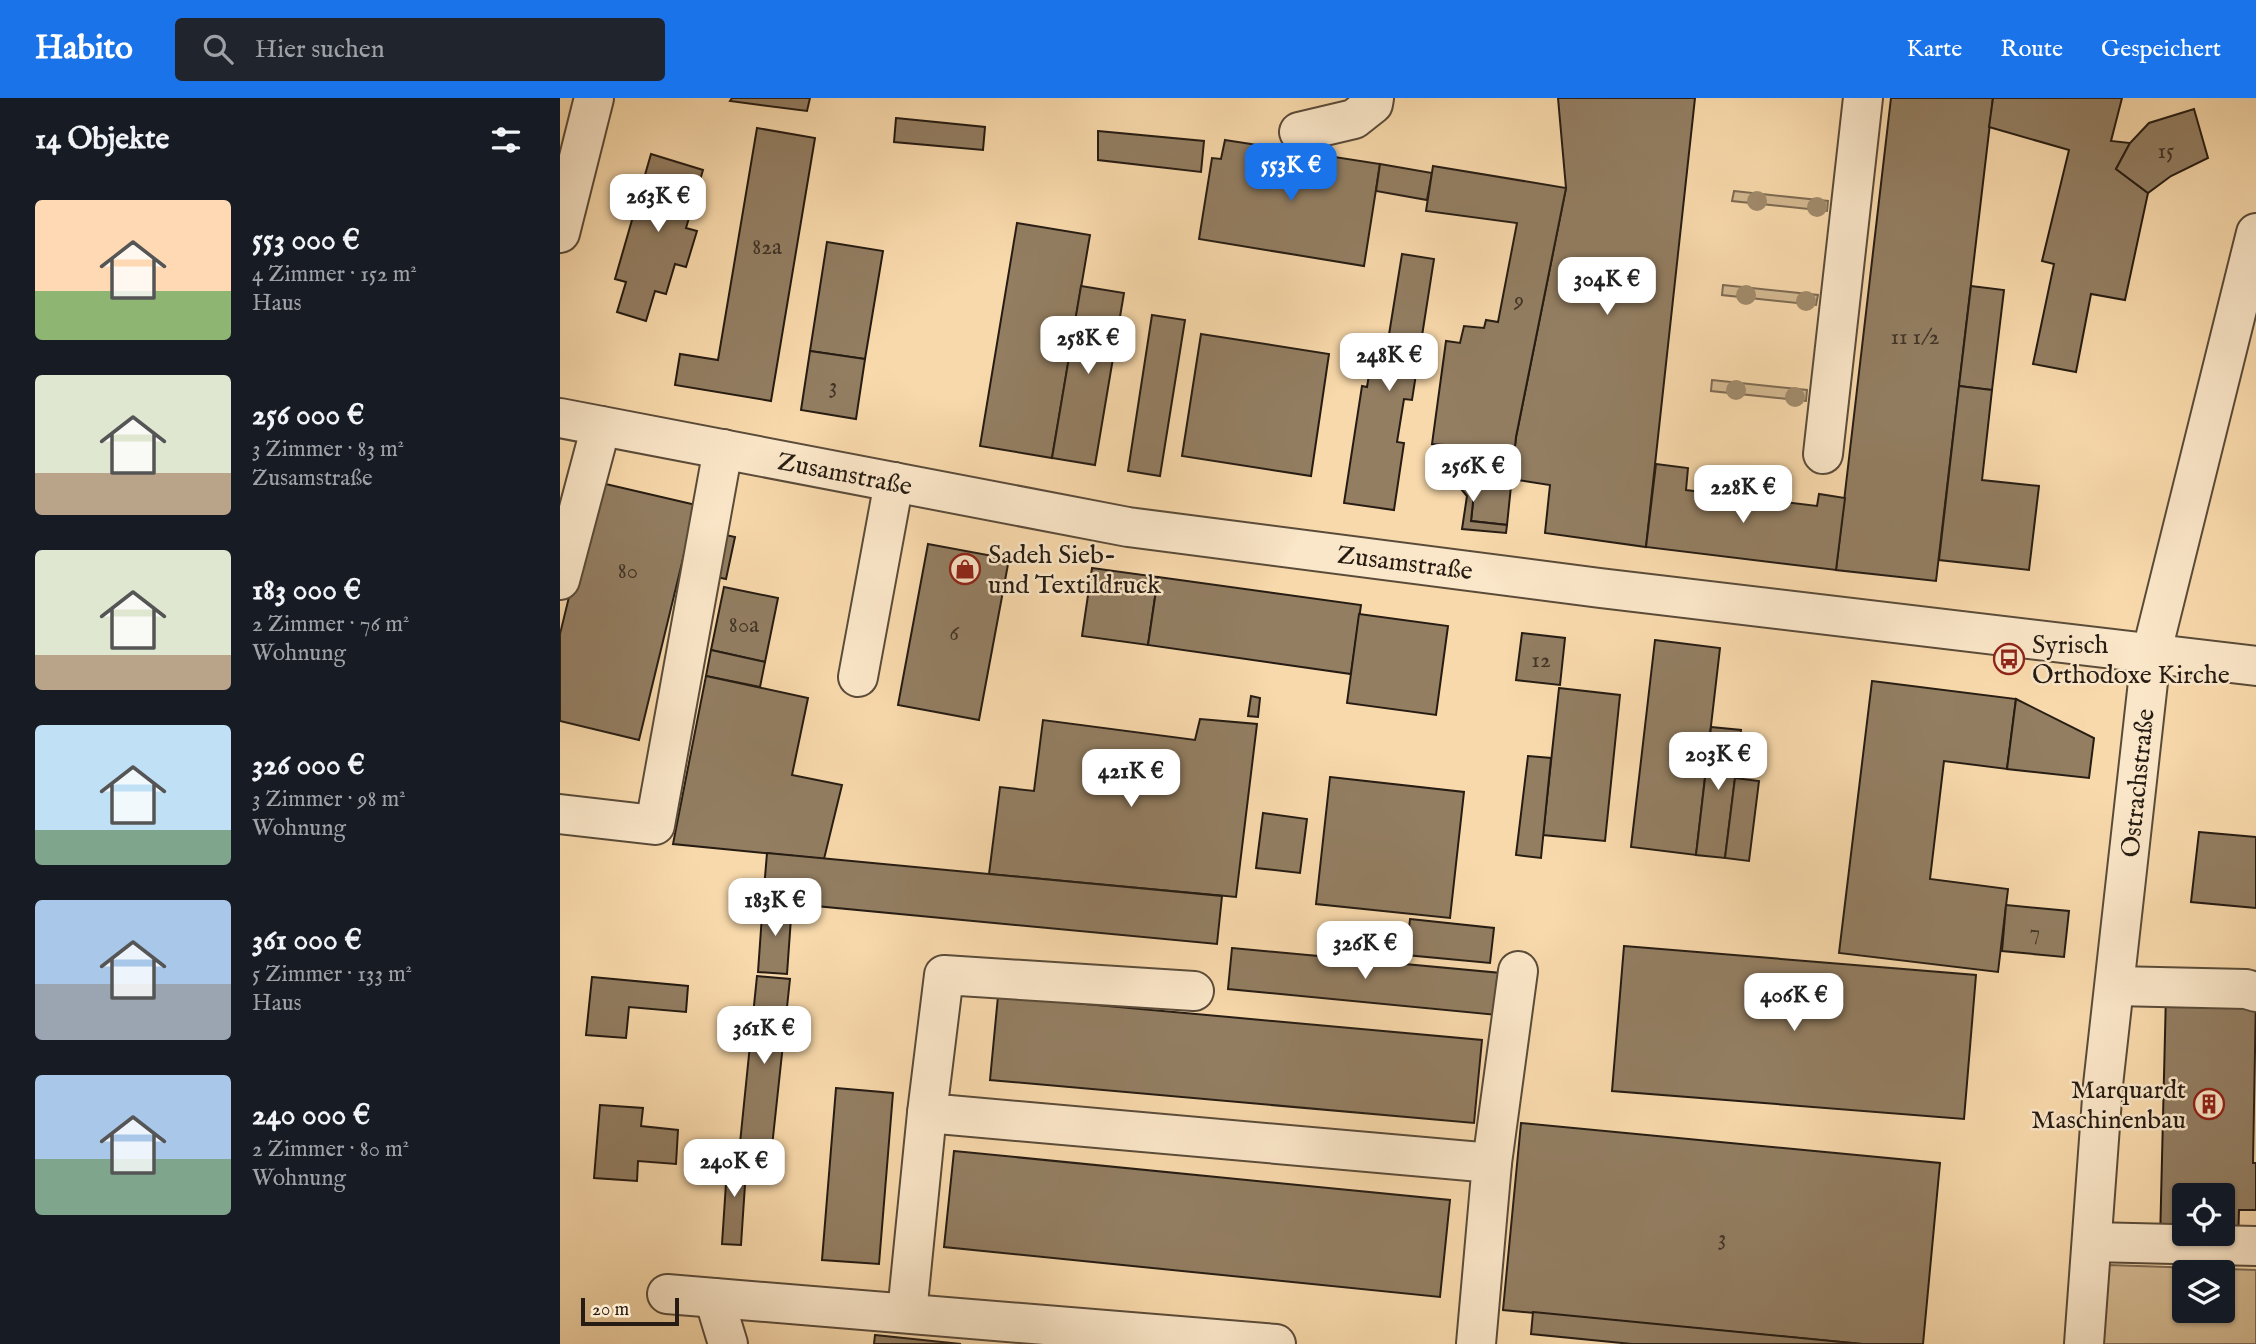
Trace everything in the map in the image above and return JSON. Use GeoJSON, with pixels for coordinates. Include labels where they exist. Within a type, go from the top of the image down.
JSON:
{"type":"FeatureCollection","features":[{"type":"Feature","properties":{"kind":"street"},"geometry":{"type":"LineString","coordinates":[[560,233],[594,98]]}},
{"type":"Feature","properties":{"kind":"street"},"geometry":{"type":"LineString","coordinates":[[1299,132],[1354,119],[1373,104],[1374,98]]}},
{"type":"Feature","properties":{"kind":"street"},"geometry":{"type":"LineString","coordinates":[[1823,454],[1863,98]]}},
{"type":"Feature","properties":{"kind":"street","name":"Ostrachstraße"},"geometry":{"type":"LineString","coordinates":[[2084,1344],[2103,1085],[2151,655],[2255,242]]}},
{"type":"Feature","properties":{"kind":"street","name":"Zusamstraße"},"geometry":{"type":"LineString","coordinates":[[560,418],[1128,527],[1600,588],[2256,666]]}},
{"type":"Feature","properties":{"kind":"street"},"geometry":{"type":"LineString","coordinates":[[560,580],[601,426]]}},
{"type":"Feature","properties":{"kind":"street"},"geometry":{"type":"LineString","coordinates":[[560,814],[654,825],[723,449]]}},
{"type":"Feature","properties":{"kind":"street"},"geometry":{"type":"LineString","coordinates":[[858,677],[894,482]]}},
{"type":"Feature","properties":{"kind":"street"},"geometry":{"type":"LineString","coordinates":[[1476,1344],[1492,1163],[1518,971]]}},
{"type":"Feature","properties":{"kind":"street"},"geometry":{"type":"LineString","coordinates":[[907,1313],[944,975],[1194,991]]}},
{"type":"Feature","properties":{"kind":"street"},"geometry":{"type":"LineString","coordinates":[[2115,986],[2246,989],[2256,992]]}},
{"type":"Feature","properties":{"kind":"street"},"geometry":{"type":"LineString","coordinates":[[927,1113],[1492,1163]]}},
{"type":"Feature","properties":{"kind":"street"},"geometry":{"type":"LineString","coordinates":[[2091,1242],[2256,1246]]}},
{"type":"Feature","properties":{"kind":"street"},"geometry":{"type":"LineString","coordinates":[[667,1294],[1276,1344]]}},
{"type":"Feature","properties":{"kind":"street"},"geometry":{"type":"LineString","coordinates":[[714,1298],[728,1344]]}},
{"type":"Feature","properties":{"kind":"shaded area"},"geometry":{"type":"Polygon","coordinates":[[[1734,191],[1828,201],[1827,211],[1732,201],[1734,191]]]}},
{"type":"Feature","properties":{"kind":"shaded area"},"geometry":{"type":"Polygon","coordinates":[[[1723,285],[1818,295],[1816,305],[1722,295],[1723,285]]]}},
{"type":"Feature","properties":{"kind":"shaded area"},"geometry":{"type":"Polygon","coordinates":[[[1712,380],[1807,390],[1806,401],[1711,391],[1712,380]]]}},
{"type":"Feature","properties":{"kind":"shaded area"},"geometry":{"type":"Polygon","coordinates":[[[2109,1265],[2172,1267],[2172,1323],[2235,1323],[2235,1269],[2256,1270],[2256,1344],[2102,1344],[2109,1265]]]}},
{"type":"Feature","properties":{"kind":"building"},"geometry":{"type":"Polygon","coordinates":[[[732,98],[810,98],[807,111],[730,101],[732,98]]]}},
{"type":"Feature","properties":{"kind":"building"},"geometry":{"type":"Polygon","coordinates":[[[1558,98],[1695,98],[1646,547],[1545,533],[1550,485],[1511,479],[1516,437],[1566,188],[1558,98]]]}},
{"type":"Feature","properties":{"kind":"building"},"geometry":{"type":"Polygon","coordinates":[[[1891,98],[1993,98],[1936,581],[1836,570],[1891,98]]]}},
{"type":"Feature","properties":{"kind":"building"},"geometry":{"type":"Polygon","coordinates":[[[1993,98],[2122,98],[2111,141],[2130,143],[2116,169],[2148,193],[2125,300],[2091,294],[2076,372],[2033,364],[2054,264],[2042,261],[2069,150],[1989,127],[1993,98]]]}},
{"type":"Feature","properties":{"kind":"building"},"geometry":{"type":"Polygon","coordinates":[[[2194,109],[2208,158],[2171,176],[2148,193],[2116,169],[2130,143],[2149,123],[2194,109]]]}},
{"type":"Feature","properties":{"kind":"building"},"geometry":{"type":"Polygon","coordinates":[[[896,118],[985,127],[983,150],[894,142],[896,118]]]}},
{"type":"Feature","properties":{"kind":"building"},"geometry":{"type":"Polygon","coordinates":[[[757,128],[815,138],[771,401],[675,385],[680,354],[718,360],[757,128]]]}},
{"type":"Feature","properties":{"kind":"building"},"geometry":{"type":"Polygon","coordinates":[[[1098,131],[1204,141],[1201,172],[1098,160],[1098,131]]]}},
{"type":"Feature","properties":{"kind":"building"},"geometry":{"type":"Polygon","coordinates":[[[1225,140],[1380,164],[1364,266],[1199,239],[1212,158],[1221,159],[1225,140]]]}},
{"type":"Feature","properties":{"kind":"building"},"geometry":{"type":"Polygon","coordinates":[[[651,154],[703,170],[686,228],[697,231],[686,267],[675,264],[666,294],[655,291],[646,321],[617,312],[626,282],[615,279],[651,154]]]}},
{"type":"Feature","properties":{"kind":"building"},"geometry":{"type":"Polygon","coordinates":[[[1380,164],[1432,173],[1427,200],[1376,191],[1380,164]]]}},
{"type":"Feature","properties":{"kind":"building"},"geometry":{"type":"Polygon","coordinates":[[[1433,166],[1566,188],[1516,437],[1507,525],[1471,521],[1476,474],[1440,470],[1443,445],[1432,444],[1446,341],[1460,343],[1464,326],[1484,328],[1486,320],[1498,322],[1517,223],[1426,211],[1433,166]]]}},
{"type":"Feature","properties":{"kind":"building"},"geometry":{"type":"Polygon","coordinates":[[[1017,223],[1090,235],[1052,458],[980,446],[1017,223]]]}},
{"type":"Feature","properties":{"kind":"building"},"geometry":{"type":"Polygon","coordinates":[[[827,242],[883,251],[865,359],[810,351],[827,242]]]}},
{"type":"Feature","properties":{"kind":"building"},"geometry":{"type":"Polygon","coordinates":[[[1402,254],[1434,259],[1412,400],[1404,399],[1397,442],[1404,443],[1394,510],[1344,503],[1362,386],[1367,387],[1374,345],[1387,347],[1402,254]]]}},
{"type":"Feature","properties":{"kind":"building"},"geometry":{"type":"Polygon","coordinates":[[[1081,286],[1124,293],[1095,465],[1052,458],[1081,286]]]}},
{"type":"Feature","properties":{"kind":"building"},"geometry":{"type":"Polygon","coordinates":[[[1971,286],[2004,290],[1992,390],[1959,386],[1971,286]]]}},
{"type":"Feature","properties":{"kind":"building"},"geometry":{"type":"Polygon","coordinates":[[[1152,315],[1185,320],[1160,476],[1128,471],[1152,315]]]}},
{"type":"Feature","properties":{"kind":"building"},"geometry":{"type":"Polygon","coordinates":[[[1201,334],[1329,354],[1311,476],[1182,456],[1201,334]]]}},
{"type":"Feature","properties":{"kind":"building"},"geometry":{"type":"Polygon","coordinates":[[[810,351],[865,359],[856,419],[801,410],[810,351]]]}},
{"type":"Feature","properties":{"kind":"building"},"geometry":{"type":"Polygon","coordinates":[[[1959,386],[1992,390],[1982,480],[2039,486],[2029,570],[1939,560],[1959,386]]]}},
{"type":"Feature","properties":{"kind":"building"},"geometry":{"type":"Polygon","coordinates":[[[1656,464],[1688,468],[1686,490],[1817,506],[1819,494],[1845,498],[1836,570],[1646,547],[1656,464]]]}},
{"type":"Feature","properties":{"kind":"building"},"geometry":{"type":"Polygon","coordinates":[[[1445,470],[1476,474],[1471,521],[1507,525],[1506,533],[1462,529],[1467,496],[1445,470]]]}},
{"type":"Feature","properties":{"kind":"building"},"geometry":{"type":"Polygon","coordinates":[[[597,482],[696,505],[639,740],[560,721],[560,634],[597,482]]]}},
{"type":"Feature","properties":{"kind":"building"},"geometry":{"type":"Polygon","coordinates":[[[716,533],[735,537],[726,579],[707,575],[716,533]]]}},
{"type":"Feature","properties":{"kind":"building"},"geometry":{"type":"Polygon","coordinates":[[[928,544],[1009,559],[979,720],[898,705],[928,544]]]}},
{"type":"Feature","properties":{"kind":"building"},"geometry":{"type":"Polygon","coordinates":[[[1092,568],[1158,577],[1148,645],[1082,636],[1092,568]]]}},
{"type":"Feature","properties":{"kind":"building"},"geometry":{"type":"Polygon","coordinates":[[[1158,577],[1361,605],[1351,674],[1148,645],[1158,577]]]}},
{"type":"Feature","properties":{"kind":"building"},"geometry":{"type":"Polygon","coordinates":[[[724,587],[778,598],[765,662],[711,650],[724,587]]]}},
{"type":"Feature","properties":{"kind":"building"},"geometry":{"type":"Polygon","coordinates":[[[1359,614],[1448,626],[1436,715],[1347,703],[1359,614]]]}},
{"type":"Feature","properties":{"kind":"building"},"geometry":{"type":"Polygon","coordinates":[[[1522,633],[1565,638],[1560,685],[1516,680],[1522,633]]]}},
{"type":"Feature","properties":{"kind":"building"},"geometry":{"type":"Polygon","coordinates":[[[1655,640],[1720,648],[1696,855],[1631,847],[1655,640]]]}},
{"type":"Feature","properties":{"kind":"building"},"geometry":{"type":"Polygon","coordinates":[[[711,650],[765,662],[760,687],[706,676],[711,650]]]}},
{"type":"Feature","properties":{"kind":"building"},"geometry":{"type":"Polygon","coordinates":[[[706,676],[808,698],[792,775],[842,785],[824,859],[673,844],[706,676]]]}},
{"type":"Feature","properties":{"kind":"building"},"geometry":{"type":"Polygon","coordinates":[[[1872,681],[2016,699],[2007,769],[1944,761],[1930,879],[2008,889],[1998,972],[1839,953],[1872,681]]]}},
{"type":"Feature","properties":{"kind":"building"},"geometry":{"type":"Polygon","coordinates":[[[1559,688],[1620,695],[1605,841],[1543,835],[1559,688]]]}},
{"type":"Feature","properties":{"kind":"building"},"geometry":{"type":"Polygon","coordinates":[[[1251,696],[1260,698],[1258,717],[1248,716],[1251,696]]]}},
{"type":"Feature","properties":{"kind":"building"},"geometry":{"type":"Polygon","coordinates":[[[2016,699],[2094,738],[2089,778],[2007,769],[2016,699]]]}},
{"type":"Feature","properties":{"kind":"building"},"geometry":{"type":"Polygon","coordinates":[[[1200,719],[1257,724],[1236,897],[989,874],[1000,787],[1034,791],[1043,720],[1195,740],[1200,719]]]}},
{"type":"Feature","properties":{"kind":"building"},"geometry":{"type":"Polygon","coordinates":[[[1711,727],[1741,730],[1725,858],[1696,855],[1711,727]]]}},
{"type":"Feature","properties":{"kind":"building"},"geometry":{"type":"Polygon","coordinates":[[[1528,756],[1551,758],[1541,858],[1516,855],[1528,756]]]}},
{"type":"Feature","properties":{"kind":"building"},"geometry":{"type":"Polygon","coordinates":[[[1330,777],[1464,792],[1450,918],[1316,904],[1330,777]]]}},
{"type":"Feature","properties":{"kind":"building"},"geometry":{"type":"Polygon","coordinates":[[[1735,778],[1759,781],[1749,861],[1725,858],[1735,778]]]}},
{"type":"Feature","properties":{"kind":"building"},"geometry":{"type":"Polygon","coordinates":[[[1263,813],[1307,819],[1300,873],[1256,868],[1263,813]]]}},
{"type":"Feature","properties":{"kind":"building"},"geometry":{"type":"Polygon","coordinates":[[[2199,832],[2256,837],[2256,908],[2191,902],[2199,832]]]}},
{"type":"Feature","properties":{"kind":"building"},"geometry":{"type":"Polygon","coordinates":[[[767,853],[1222,896],[1217,944],[763,901],[767,853]]]}},
{"type":"Feature","properties":{"kind":"building"},"geometry":{"type":"Polygon","coordinates":[[[763,901],[792,904],[787,974],[758,972],[763,901]]]}},
{"type":"Feature","properties":{"kind":"building"},"geometry":{"type":"Polygon","coordinates":[[[2006,905],[2069,911],[2064,957],[2002,951],[2006,905]]]}},
{"type":"Feature","properties":{"kind":"building"},"geometry":{"type":"Polygon","coordinates":[[[1410,919],[1494,928],[1490,963],[1406,955],[1410,919]]]}},
{"type":"Feature","properties":{"kind":"building"},"geometry":{"type":"Polygon","coordinates":[[[1624,946],[1976,975],[1964,1119],[1612,1091],[1624,946]]]}},
{"type":"Feature","properties":{"kind":"building"},"geometry":{"type":"Polygon","coordinates":[[[1232,948],[1501,973],[1497,1015],[1228,989],[1232,948]]]}},
{"type":"Feature","properties":{"kind":"building"},"geometry":{"type":"Polygon","coordinates":[[[757,976],[790,979],[771,1156],[739,1153],[757,976]]]}},
{"type":"Feature","properties":{"kind":"building"},"geometry":{"type":"Polygon","coordinates":[[[592,977],[688,986],[686,1012],[629,1007],[626,1038],[586,1035],[592,977]]]}},
{"type":"Feature","properties":{"kind":"building","name":"Marquardt Maschinenbau"},"geometry":{"type":"Polygon","coordinates":[[[2166,993],[2256,995],[2253,1163],[2256,1163],[2256,1210],[2239,1210],[2238,1243],[2235,1243],[2235,1183],[2172,1183],[2172,1242],[2160,1242],[2166,993]]]}},
{"type":"Feature","properties":{"kind":"building"},"geometry":{"type":"Polygon","coordinates":[[[998,996],[1482,1040],[1474,1123],[990,1080],[998,996]]]}},
{"type":"Feature","properties":{"kind":"building"},"geometry":{"type":"Polygon","coordinates":[[[836,1088],[893,1093],[879,1264],[822,1260],[836,1088]]]}},
{"type":"Feature","properties":{"kind":"building"},"geometry":{"type":"Polygon","coordinates":[[[600,1105],[643,1108],[641,1126],[678,1130],[676,1164],[638,1161],[637,1181],[594,1178],[600,1105]]]}},
{"type":"Feature","properties":{"kind":"building"},"geometry":{"type":"Polygon","coordinates":[[[1521,1123],[1940,1163],[1923,1344],[1862,1344],[1503,1310],[1521,1123]]]}},
{"type":"Feature","properties":{"kind":"building"},"geometry":{"type":"Polygon","coordinates":[[[954,1151],[1450,1200],[1440,1297],[944,1247],[954,1151]]]}},
{"type":"Feature","properties":{"kind":"building"},"geometry":{"type":"Polygon","coordinates":[[[728,1153],[747,1154],[741,1245],[722,1244],[728,1153]]]}},
{"type":"Feature","properties":{"kind":"building"},"geometry":{"type":"Polygon","coordinates":[[[1533,1312],[1862,1344],[1632,1344],[1531,1334],[1533,1312]]]}},
{"type":"Feature","properties":{"kind":"building"},"geometry":{"type":"Polygon","coordinates":[[[875,1335],[961,1344],[874,1344],[875,1335]]]}},
{"type":"Feature","properties":{"kind":"place","name":"Sadeh Sieb- und Textildruck"},"geometry":{"type":"Point","coordinates":[965,569]}},
{"type":"Feature","properties":{"kind":"place","name":"Syrisch Orthodoxe Kirche"},"geometry":{"type":"Point","coordinates":[2009,659]}},
{"type":"Feature","properties":{"kind":"place","name":"Marquardt Maschinenbau"},"geometry":{"type":"Point","coordinates":[2209,1104]}}]}
